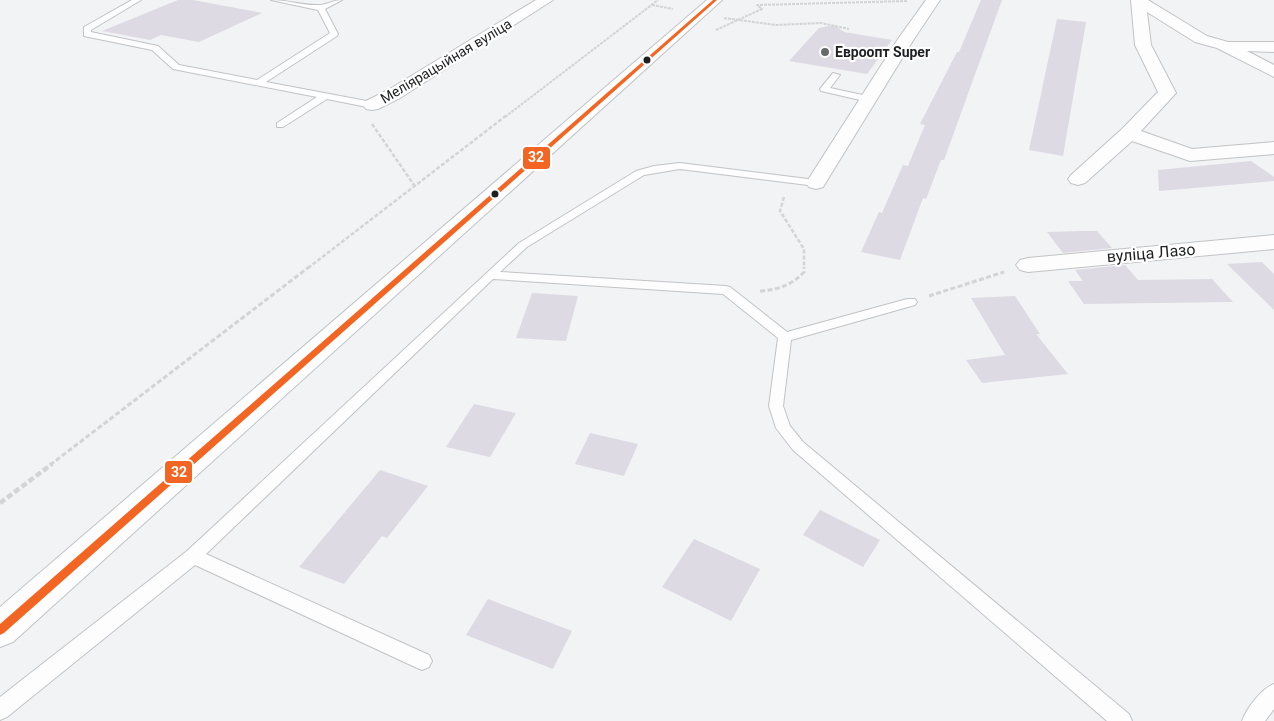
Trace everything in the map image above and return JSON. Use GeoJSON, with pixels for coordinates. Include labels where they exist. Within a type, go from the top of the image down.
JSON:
{"type":"FeatureCollection","features":[{"type":"Feature","properties":{"kind":"street","name":"Меліярацыйная вуліца"},"geometry":{"type":"LineString","coordinates":[[372,105],[394,94],[546,0]]}},
{"type":"Feature","properties":{"kind":"street"},"geometry":{"type":"LineString","coordinates":[[816,183],[933,0]]}},
{"type":"Feature","properties":{"kind":"street"},"geometry":{"type":"LineString","coordinates":[[1138,0],[1201,39],[1223,46],[1274,72]]}},
{"type":"Feature","properties":{"kind":"street"},"geometry":{"type":"LineString","coordinates":[[1078,179],[1129,133],[1168,93],[1143,45],[1138,0]]}},
{"type":"Feature","properties":{"kind":"street"},"geometry":{"type":"LineString","coordinates":[[0,630],[710,14]]}},
{"type":"Feature","properties":{"kind":"street"},"geometry":{"type":"LineString","coordinates":[[1223,46],[1274,47]]}},
{"type":"Feature","properties":{"kind":"street"},"geometry":{"type":"LineString","coordinates":[[1129,133],[1190,155],[1274,148]]}},
{"type":"Feature","properties":{"kind":"street","name":"вуліца Лазо"},"geometry":{"type":"LineString","coordinates":[[1028,265],[1274,242]]}},
{"type":"Feature","properties":{"kind":"lane"},"geometry":{"type":"LineString","coordinates":[[137,0],[87,29],[87,34],[155,48],[176,67],[372,105]]}},
{"type":"Feature","properties":{"kind":"lane"},"geometry":{"type":"LineString","coordinates":[[274,0],[321,8],[338,0]]}},
{"type":"Feature","properties":{"kind":"lane"},"geometry":{"type":"LineString","coordinates":[[258,83],[334,34],[321,8]]}},
{"type":"Feature","properties":{"kind":"lane"},"geometry":{"type":"LineString","coordinates":[[836,75],[824,89],[869,99]]}},
{"type":"Feature","properties":{"kind":"lane"},"geometry":{"type":"LineString","coordinates":[[280,125],[325,96]]}},
{"type":"Feature","properties":{"kind":"lane"},"geometry":{"type":"LineString","coordinates":[[0,710],[192,556],[523,245],[640,174],[654,169],[680,166],[816,183]]}},
{"type":"Feature","properties":{"kind":"lane"},"geometry":{"type":"LineString","coordinates":[[490,275],[726,290],[785,337]]}},
{"type":"Feature","properties":{"kind":"lane"},"geometry":{"type":"LineString","coordinates":[[785,337],[911,302]]}},
{"type":"Feature","properties":{"kind":"lane"},"geometry":{"type":"LineString","coordinates":[[785,337],[776,406],[783,428],[798,446],[1122,721]]}},
{"type":"Feature","properties":{"kind":"lane"},"geometry":{"type":"LineString","coordinates":[[192,556],[422,661]]}},
{"type":"Feature","properties":{"kind":"lane"},"geometry":{"type":"LineString","coordinates":[[1252,721],[1274,693]]}},
{"type":"Feature","properties":{"kind":"path"},"geometry":{"type":"LineString","coordinates":[[0,503],[658,0]]}},
{"type":"Feature","properties":{"kind":"path"},"geometry":{"type":"LineString","coordinates":[[757,5],[760,0]]}},
{"type":"Feature","properties":{"kind":"path"},"geometry":{"type":"LineString","coordinates":[[757,5],[906,1]]}},
{"type":"Feature","properties":{"kind":"path"},"geometry":{"type":"LineString","coordinates":[[652,5],[776,25],[821,23],[849,29]]}},
{"type":"Feature","properties":{"kind":"path"},"geometry":{"type":"LineString","coordinates":[[710,14],[738,20],[762,10],[757,5]]}},
{"type":"Feature","properties":{"kind":"path"},"geometry":{"type":"LineString","coordinates":[[372,105],[368,117],[414,185]]}},
{"type":"Feature","properties":{"kind":"path"},"geometry":{"type":"LineString","coordinates":[[726,290],[770,291],[796,282],[804,272],[804,249],[780,211],[790,180]]}},
{"type":"Feature","properties":{"kind":"path"},"geometry":{"type":"LineString","coordinates":[[911,302],[1028,265]]}},
{"type":"Feature","properties":{"kind":"building"},"geometry":{"type":"Polygon","coordinates":[[[178,0],[193,0],[262,13],[199,42],[161,35],[150,40],[102,31],[178,0]]]}},
{"type":"Feature","properties":{"kind":"building"},"geometry":{"type":"Polygon","coordinates":[[[981,0],[1002,0],[944,160],[941,160],[926,199],[923,198],[900,260],[861,252],[879,212],[882,213],[903,165],[908,166],[925,125],[920,124],[957,52],[959,52],[981,0]]]}},
{"type":"Feature","properties":{"kind":"building"},"geometry":{"type":"Polygon","coordinates":[[[1057,19],[1086,22],[1063,156],[1029,150],[1057,19]]]}},
{"type":"Feature","properties":{"kind":"building"},"geometry":{"type":"Polygon","coordinates":[[[834,25],[844,32],[892,40],[867,74],[789,61],[819,28],[834,25]]]}},
{"type":"Feature","properties":{"kind":"building"},"geometry":{"type":"Polygon","coordinates":[[[1251,161],[1274,177],[1274,181],[1159,191],[1158,170],[1251,161]]]}},
{"type":"Feature","properties":{"kind":"building"},"geometry":{"type":"Polygon","coordinates":[[[1097,231],[1112,248],[1063,253],[1047,232],[1097,231]]]}},
{"type":"Feature","properties":{"kind":"building"},"geometry":{"type":"Polygon","coordinates":[[[1262,262],[1274,274],[1274,310],[1227,264],[1262,262]]]}},
{"type":"Feature","properties":{"kind":"building"},"geometry":{"type":"Polygon","coordinates":[[[1125,265],[1138,280],[1212,279],[1233,302],[1084,304],[1068,281],[1083,281],[1075,270],[1125,265]]]}},
{"type":"Feature","properties":{"kind":"building"},"geometry":{"type":"Polygon","coordinates":[[[532,293],[578,296],[566,341],[516,338],[532,293]]]}},
{"type":"Feature","properties":{"kind":"building"},"geometry":{"type":"Polygon","coordinates":[[[1015,296],[1040,334],[1036,334],[1068,374],[982,383],[966,360],[1005,355],[971,298],[1015,296]]]}},
{"type":"Feature","properties":{"kind":"building"},"geometry":{"type":"Polygon","coordinates":[[[474,404],[516,413],[490,457],[446,447],[474,404]]]}},
{"type":"Feature","properties":{"kind":"building"},"geometry":{"type":"Polygon","coordinates":[[[590,433],[638,444],[624,476],[575,464],[590,433]]]}},
{"type":"Feature","properties":{"kind":"building"},"geometry":{"type":"Polygon","coordinates":[[[380,470],[428,486],[387,538],[382,536],[344,584],[299,567],[380,470]]]}},
{"type":"Feature","properties":{"kind":"building"},"geometry":{"type":"Polygon","coordinates":[[[820,510],[880,540],[863,567],[803,535],[820,510]]]}},
{"type":"Feature","properties":{"kind":"building"},"geometry":{"type":"Polygon","coordinates":[[[694,539],[760,569],[731,621],[662,587],[694,539]]]}},
{"type":"Feature","properties":{"kind":"building"},"geometry":{"type":"Polygon","coordinates":[[[488,599],[572,631],[553,669],[466,635],[488,599]]]}},
{"type":"Feature","properties":{"kind":"transit line","name":"32"},"geometry":{"type":"LineString","coordinates":[[0,630],[715,0]]}},
{"type":"Feature","properties":{"kind":"place","name":"Евроопт Super"},"geometry":{"type":"Point","coordinates":[825,52]}}]}
